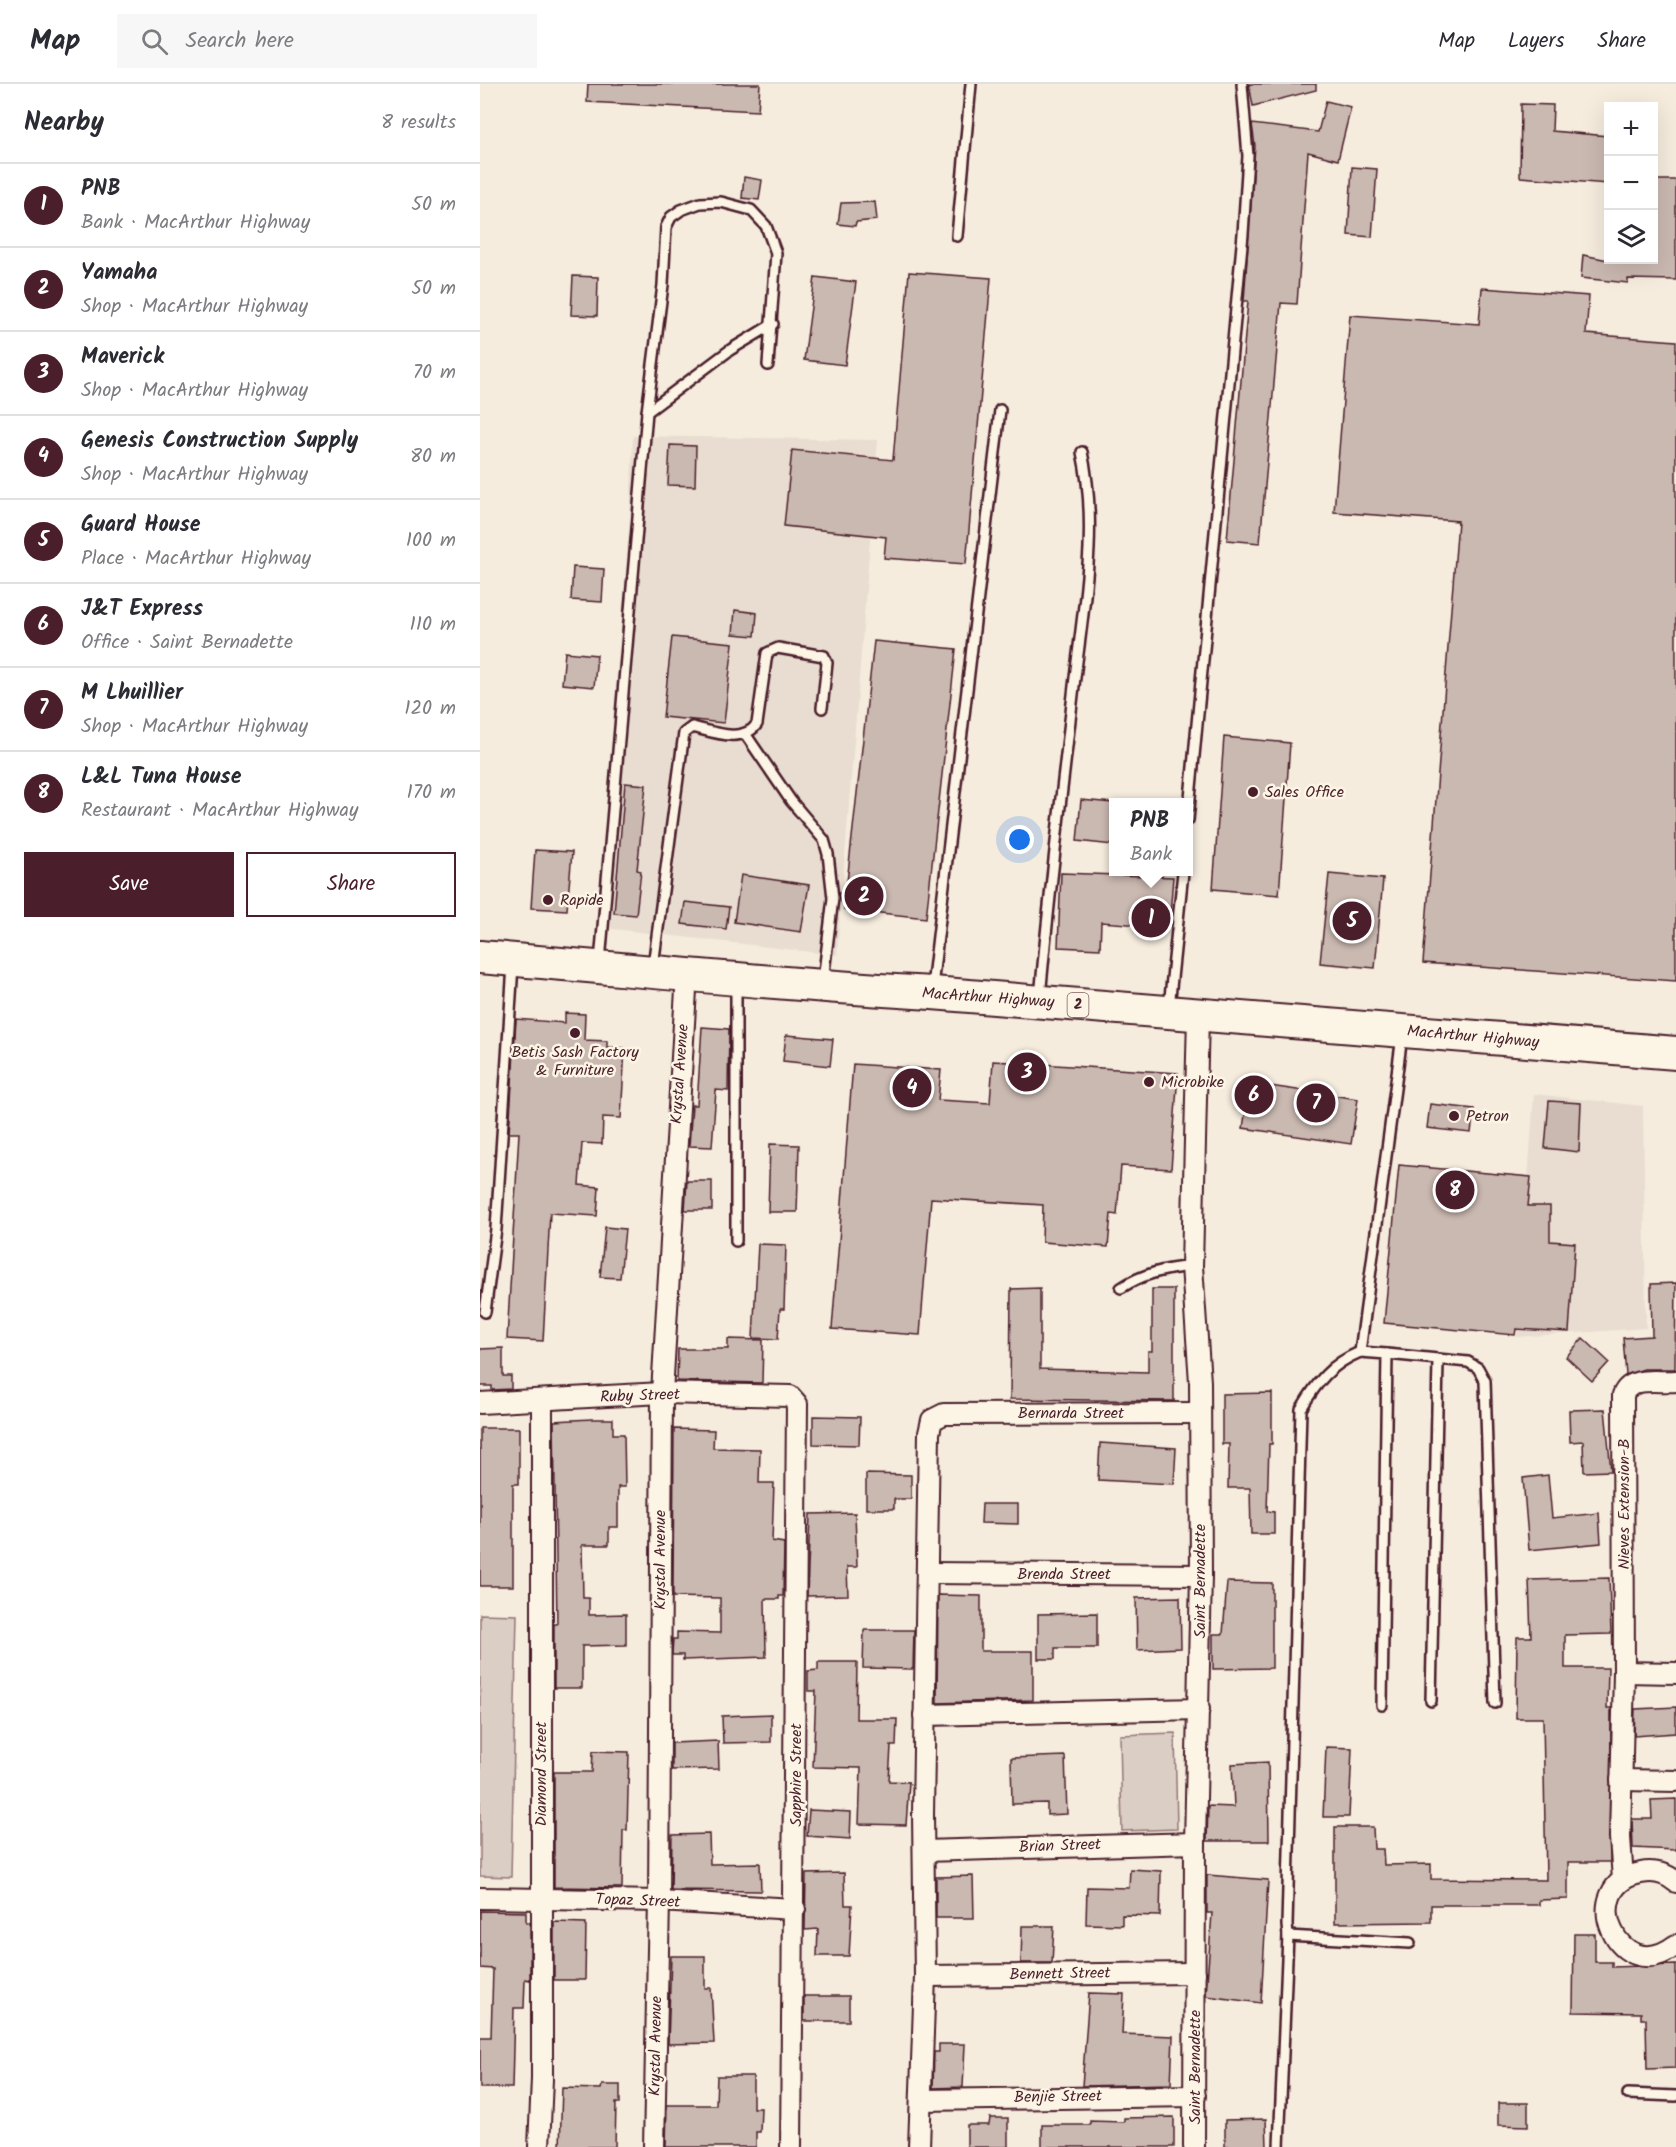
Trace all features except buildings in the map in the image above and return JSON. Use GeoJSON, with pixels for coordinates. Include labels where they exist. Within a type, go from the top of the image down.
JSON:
{"type":"FeatureCollection","features":[{"type":"Feature","properties":{"kind":"highway","name":"MacArthur Highway"},"geometry":{"type":"LineString","coordinates":[[480,957],[600,965],[822,987],[932,993],[1676,1053]]}},
{"type":"Feature","properties":{"kind":"street","name":"Krystal Avenue"},"geometry":{"type":"LineString","coordinates":[[654,2147],[659,1901],[662,1394],[687,973]]}},
{"type":"Feature","properties":{"kind":"street","name":"Saint Bernadette"},"geometry":{"type":"LineString","coordinates":[[1183,1013],[1192,1266],[1200,1382],[1198,1413],[1201,1575],[1195,1843],[1194,2147]]}},
{"type":"Feature","properties":{"kind":"street","name":"Nieves Extension-B"},"geometry":{"type":"LineString","coordinates":[[1623,1880],[1620,1780],[1624,1672],[1623,1395],[1626,1388],[1634,1382],[1676,1382]]}},
{"type":"Feature","properties":{"kind":"street","name":"Ruby Street"},"geometry":{"type":"LineString","coordinates":[[480,1403],[662,1394],[790,1396],[797,1404]]}},
{"type":"Feature","properties":{"kind":"street","name":"Diamond Street"},"geometry":{"type":"LineString","coordinates":[[539,2147],[542,2079],[540,1900],[542,1401]]}},
{"type":"Feature","properties":{"kind":"street","name":"Sapphire Street"},"geometry":{"type":"LineString","coordinates":[[791,2147],[795,1909],[797,1404]]}},
{"type":"Feature","properties":{"kind":"street","name":"Bernarda Street"},"geometry":{"type":"LineString","coordinates":[[927,1573],[929,1433],[932,1420],[944,1414],[1198,1413]]}},
{"type":"Feature","properties":{"kind":"street"},"geometry":{"type":"LineString","coordinates":[[919,2147],[925,1976],[924,1715],[927,1573]]}},
{"type":"Feature","properties":{"kind":"street","name":"Brenda Street"},"geometry":{"type":"LineString","coordinates":[[927,1573],[1201,1575]]}},
{"type":"Feature","properties":{"kind":"street"},"geometry":{"type":"LineString","coordinates":[[1624,1672],[1676,1673]]}},
{"type":"Feature","properties":{"kind":"street"},"geometry":{"type":"LineString","coordinates":[[924,1715],[1199,1709]]}},
{"type":"Feature","properties":{"kind":"street"},"geometry":{"type":"LineString","coordinates":[[1620,1780],[1676,1781]]}},
{"type":"Feature","properties":{"kind":"street","name":"Brian Street"},"geometry":{"type":"LineString","coordinates":[[924,1851],[1195,1843]]}},
{"type":"Feature","properties":{"kind":"street"},"geometry":{"type":"LineString","coordinates":[[1676,1882],[1661,1873],[1648,1872],[1635,1874],[1623,1880],[1614,1890],[1608,1903],[1607,1917],[1610,1930],[1618,1942],[1628,1950],[1641,1955],[1655,1955],[1676,1945]]}},
{"type":"Feature","properties":{"kind":"street","name":"Topaz Street"},"geometry":{"type":"LineString","coordinates":[[480,1898],[659,1901],[795,1909]]}},
{"type":"Feature","properties":{"kind":"street","name":"Bennett Street"},"geometry":{"type":"LineString","coordinates":[[925,1976],[1195,1973]]}},
{"type":"Feature","properties":{"kind":"street","name":"Benjie Street"},"geometry":{"type":"LineString","coordinates":[[921,2100],[1195,2096]]}},
{"type":"Feature","properties":{"kind":"lane"},"geometry":{"type":"LineString","coordinates":[[957,236],[971,84]]}},
{"type":"Feature","properties":{"kind":"lane"},"geometry":{"type":"LineString","coordinates":[[1190,798],[1243,234],[1248,156],[1242,84]]}},
{"type":"Feature","properties":{"kind":"lane"},"geometry":{"type":"LineString","coordinates":[[600,965],[647,412],[663,285],[666,227],[671,217],[681,210],[700,203],[721,202],[751,210],[766,226],[776,253],[773,324],[768,365]]}},
{"type":"Feature","properties":{"kind":"lane"},"geometry":{"type":"LineString","coordinates":[[647,412],[730,350],[773,324]]}},
{"type":"Feature","properties":{"kind":"lane"},"geometry":{"type":"LineString","coordinates":[[932,993],[1000,410]]}},
{"type":"Feature","properties":{"kind":"lane"},"geometry":{"type":"LineString","coordinates":[[1040,1002],[1050,892],[1090,545],[1089,484],[1082,452]]}},
{"type":"Feature","properties":{"kind":"lane"},"geometry":{"type":"LineString","coordinates":[[746,735],[757,724],[767,653],[778,648],[824,656],[827,663],[822,708]]}},
{"type":"Feature","properties":{"kind":"lane"},"geometry":{"type":"LineString","coordinates":[[653,970],[684,733],[692,727],[746,735],[791,801],[824,840],[828,854],[833,898],[822,987]]}},
{"type":"Feature","properties":{"kind":"lane"},"geometry":{"type":"LineString","coordinates":[[1183,876],[1183,1013]]}},
{"type":"Feature","properties":{"kind":"lane"},"geometry":{"type":"LineString","coordinates":[[485,1312],[496,1229],[513,959]]}},
{"type":"Feature","properties":{"kind":"lane"},"geometry":{"type":"LineString","coordinates":[[736,977],[736,1241]]}},
{"type":"Feature","properties":{"kind":"lane"},"geometry":{"type":"LineString","coordinates":[[1360,1352],[1402,1031]]}},
{"type":"Feature","properties":{"kind":"lane"},"geometry":{"type":"LineString","coordinates":[[1121,1288],[1141,1275],[1192,1266]]}},
{"type":"Feature","properties":{"kind":"lane"},"geometry":{"type":"LineString","coordinates":[[1279,2147],[1288,1936],[1301,1409],[1326,1372],[1341,1360],[1360,1352],[1468,1362],[1478,1368],[1485,1381],[1495,1702]]}},
{"type":"Feature","properties":{"kind":"lane"},"geometry":{"type":"LineString","coordinates":[[1382,1706],[1387,1354]]}},
{"type":"Feature","properties":{"kind":"lane"},"geometry":{"type":"LineString","coordinates":[[1431,1701],[1438,1361]]}},
{"type":"Feature","properties":{"kind":"lane"},"geometry":{"type":"LineString","coordinates":[[1288,1936],[1410,1943]]}},
{"type":"Feature","properties":{"kind":"lane"},"geometry":{"type":"LineString","coordinates":[[1628,2094],[1676,2096]]}},
{"type":"Feature","properties":{"kind":"shaded area"},"geometry":{"type":"Polygon","coordinates":[[[633,436],[878,440],[837,955],[596,927],[630,517],[633,436]]]}},
{"type":"Feature","properties":{"kind":"shaded area"},"geometry":{"type":"Polygon","coordinates":[[[1534,1094],[1643,1106],[1646,1328],[1517,1337],[1534,1094]]]}},
{"type":"Feature","properties":{"kind":"shaded area"},"geometry":{"type":"Polygon","coordinates":[[[480,1614],[517,1615],[511,1877],[480,1876],[480,1614]]]}},
{"type":"Feature","properties":{"kind":"shaded area"},"geometry":{"type":"Polygon","coordinates":[[[1175,1733],[1177,1829],[1122,1831],[1120,1735],[1175,1733]]]}},
{"type":"Feature","properties":{"kind":"place","name":"Sales Office"},"geometry":{"type":"Point","coordinates":[1253,792]}},
{"type":"Feature","properties":{"kind":"place","name":"Yamaha"},"geometry":{"type":"Point","coordinates":[864,896]}},
{"type":"Feature","properties":{"kind":"place","name":"Rapide"},"geometry":{"type":"Point","coordinates":[548,900]}},
{"type":"Feature","properties":{"kind":"place","name":"PNB"},"geometry":{"type":"Point","coordinates":[1151,918]}},
{"type":"Feature","properties":{"kind":"place","name":"Guard House"},"geometry":{"type":"Point","coordinates":[1352,921]}},
{"type":"Feature","properties":{"kind":"place","name":"Betis Sash Factory & Furniture"},"geometry":{"type":"Point","coordinates":[575,1033]}},
{"type":"Feature","properties":{"kind":"place","name":"Maverick"},"geometry":{"type":"Point","coordinates":[1027,1072]}},
{"type":"Feature","properties":{"kind":"place","name":"Microbike"},"geometry":{"type":"Point","coordinates":[1149,1082]}},
{"type":"Feature","properties":{"kind":"place","name":"Genesis Construction Supply"},"geometry":{"type":"Point","coordinates":[912,1088]}},
{"type":"Feature","properties":{"kind":"place","name":"J&T Express"},"geometry":{"type":"Point","coordinates":[1254,1095]}},
{"type":"Feature","properties":{"kind":"place","name":"M Lhuillier"},"geometry":{"type":"Point","coordinates":[1316,1103]}},
{"type":"Feature","properties":{"kind":"place","name":"Petron"},"geometry":{"type":"Point","coordinates":[1454,1116]}},
{"type":"Feature","properties":{"kind":"place","name":"L&L Tuna House"},"geometry":{"type":"Point","coordinates":[1455,1190]}}]}
